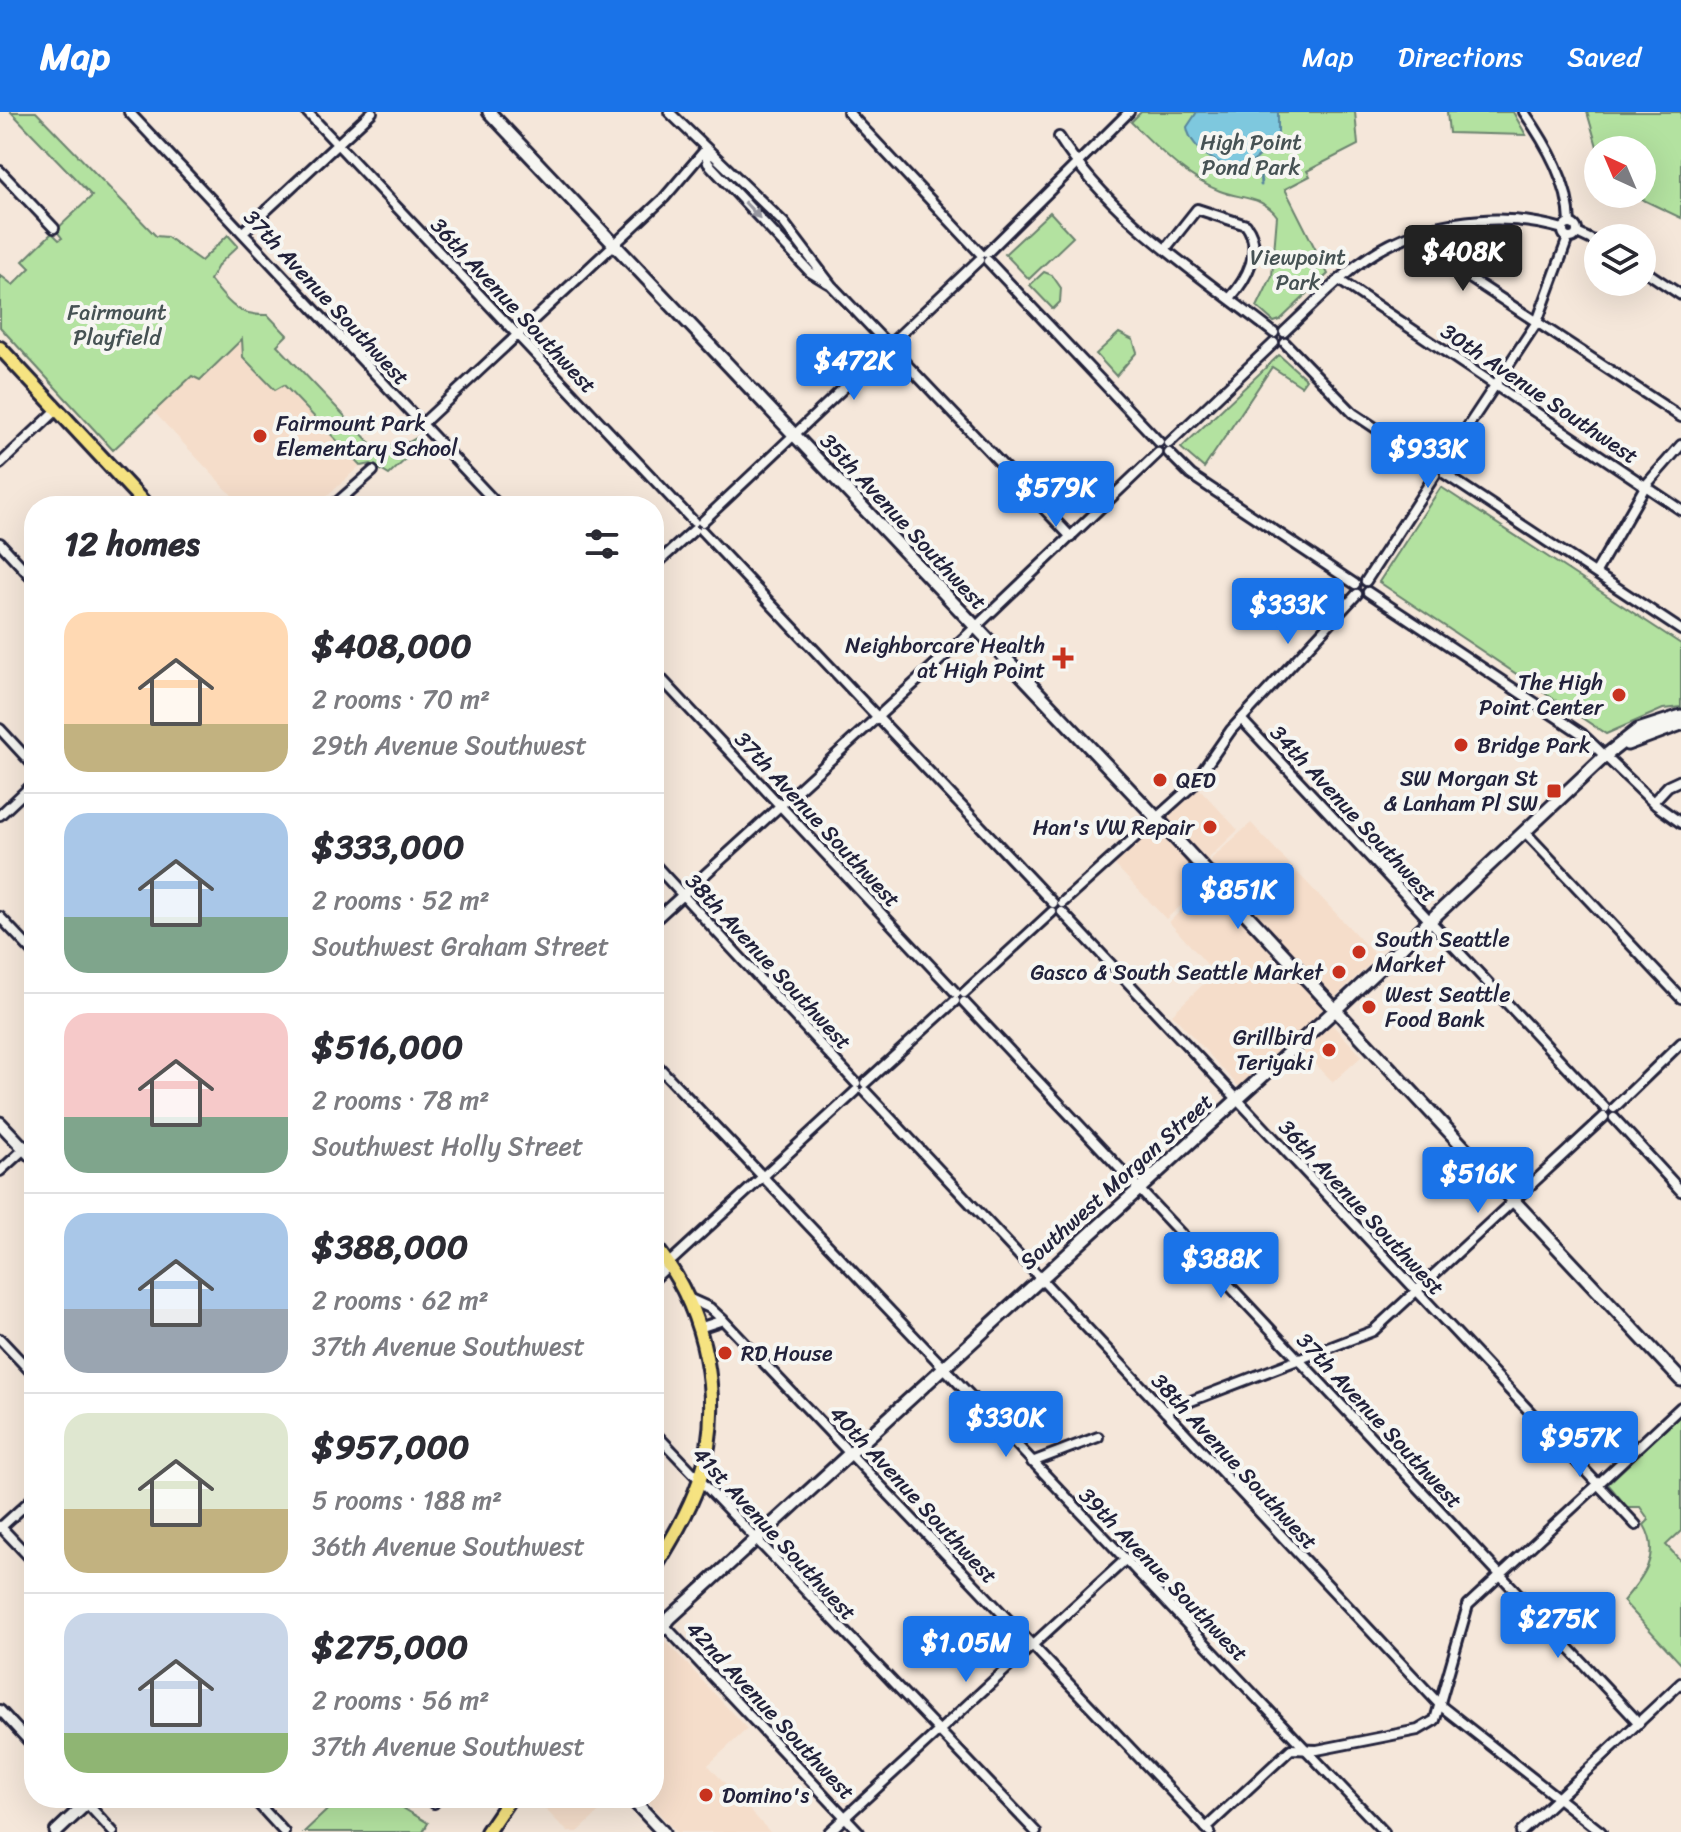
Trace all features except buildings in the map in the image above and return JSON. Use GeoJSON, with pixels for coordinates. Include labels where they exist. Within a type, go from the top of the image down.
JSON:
{"type":"FeatureCollection","features":[{"type":"Feature","properties":{"kind":"main road","name":"35th Avenue Southwest"},"geometry":{"type":"LineString","coordinates":[[489,112],[1157,818],[1681,1380]]}},
{"type":"Feature","properties":{"kind":"main road"},"geometry":{"type":"LineString","coordinates":[[0,348],[138,496]]}},
{"type":"Feature","properties":{"kind":"main road"},"geometry":{"type":"LineString","coordinates":[[1605,756],[1638,730],[1681,716]]}},
{"type":"Feature","properties":{"kind":"main road"},"geometry":{"type":"LineString","coordinates":[[1605,756],[1663,728],[1681,724]]}},
{"type":"Feature","properties":{"kind":"main road","name":"Southwest Morgan Street"},"geometry":{"type":"LineString","coordinates":[[664,1615],[755,1539],[1335,1010],[1605,756]]}},
{"type":"Feature","properties":{"kind":"main road"},"geometry":{"type":"LineString","coordinates":[[0,1123],[24,1149]]}},
{"type":"Feature","properties":{"kind":"main road"},"geometry":{"type":"LineString","coordinates":[[664,1257],[690,1299],[699,1328],[710,1416],[700,1480],[664,1550]]}},
{"type":"Feature","properties":{"kind":"main road"},"geometry":{"type":"LineString","coordinates":[[664,1268],[669,1263]]}},
{"type":"Feature","properties":{"kind":"main road"},"geometry":{"type":"LineString","coordinates":[[56,1832],[79,1808]]}},
{"type":"Feature","properties":{"kind":"main road"},"geometry":{"type":"LineString","coordinates":[[487,1832],[503,1808]]}},
{"type":"Feature","properties":{"kind":"main road"},"geometry":{"type":"LineString","coordinates":[[640,1808],[663,1832]]}},
{"type":"Feature","properties":{"kind":"street","name":"37th Avenue Southwest"},"geometry":{"type":"LineString","coordinates":[[129,112],[490,496]]}},
{"type":"Feature","properties":{"kind":"street","name":"36th Avenue Southwest"},"geometry":{"type":"LineString","coordinates":[[307,112],[1636,1525]]}},
{"type":"Feature","properties":{"kind":"street"},"geometry":{"type":"LineString","coordinates":[[243,232],[372,112]]}},
{"type":"Feature","properties":{"kind":"street"},"geometry":{"type":"LineString","coordinates":[[669,112],[784,223],[831,285],[1071,537]]}},
{"type":"Feature","properties":{"kind":"street"},"geometry":{"type":"LineString","coordinates":[[848,112],[1191,475],[1356,589],[1368,592],[1582,734],[1653,802],[1681,823]]}},
{"type":"Feature","properties":{"kind":"street"},"geometry":{"type":"LineString","coordinates":[[664,557],[984,257],[1129,112]]}},
{"type":"Feature","properties":{"kind":"street"},"geometry":{"type":"LineString","coordinates":[[1524,112],[1555,165],[1567,199],[1566,226]]}},
{"type":"Feature","properties":{"kind":"street"},"geometry":{"type":"LineString","coordinates":[[1059,137],[1078,163],[1122,210],[1274,338],[1285,343],[1353,413],[1681,630]]}},
{"type":"Feature","properties":{"kind":"street"},"geometry":{"type":"LineString","coordinates":[[422,424],[616,245],[664,198],[705,150]]}},
{"type":"Feature","properties":{"kind":"street"},"geometry":{"type":"LineString","coordinates":[[705,150],[708,163],[800,261],[831,285]]}},
{"type":"Feature","properties":{"kind":"street"},"geometry":{"type":"LineString","coordinates":[[0,171],[54,228]]}},
{"type":"Feature","properties":{"kind":"street"},"geometry":{"type":"LineString","coordinates":[[1166,248],[1197,209],[1246,225],[1251,237],[1250,273],[1230,298]]}},
{"type":"Feature","properties":{"kind":"street"},"geometry":{"type":"LineString","coordinates":[[664,912],[976,627],[1158,453],[1164,443],[1339,280],[1384,249],[1447,224],[1497,218],[1576,226],[1537,322],[1366,581],[1241,719],[1192,786],[669,1263]]}},
{"type":"Feature","properties":{"kind":"street"},"geometry":{"type":"LineString","coordinates":[[1431,230],[1436,247],[1447,262],[1681,417]]}},
{"type":"Feature","properties":{"kind":"street"},"geometry":{"type":"LineString","coordinates":[[1573,236],[1584,239]]}},
{"type":"Feature","properties":{"kind":"street"},"geometry":{"type":"LineString","coordinates":[[1656,278],[1681,295]]}},
{"type":"Feature","properties":{"kind":"street","name":"30th Avenue Southwest"},"geometry":{"type":"LineString","coordinates":[[1339,280],[1681,510]]}},
{"type":"Feature","properties":{"kind":"street"},"geometry":{"type":"LineString","coordinates":[[1284,332],[1285,343]]}},
{"type":"Feature","properties":{"kind":"street"},"geometry":{"type":"LineString","coordinates":[[0,464],[57,410]]}},
{"type":"Feature","properties":{"kind":"street"},"geometry":{"type":"LineString","coordinates":[[1596,572],[1646,485],[1681,445]]}},
{"type":"Feature","properties":{"kind":"street"},"geometry":{"type":"LineString","coordinates":[[1158,453],[1169,453]]}},
{"type":"Feature","properties":{"kind":"street"},"geometry":{"type":"LineString","coordinates":[[344,496],[373,471]]}},
{"type":"Feature","properties":{"kind":"street"},"geometry":{"type":"LineString","coordinates":[[0,543],[24,569]]}},
{"type":"Feature","properties":{"kind":"street"},"geometry":{"type":"LineString","coordinates":[[1366,581],[1368,592]]}},
{"type":"Feature","properties":{"kind":"street","name":"37th Avenue Southwest"},"geometry":{"type":"LineString","coordinates":[[664,682],[1639,1723]]}},
{"type":"Feature","properties":{"kind":"street","name":"34th Avenue Southwest"},"geometry":{"type":"LineString","coordinates":[[1241,719],[1681,1191]]}},
{"type":"Feature","properties":{"kind":"street"},"geometry":{"type":"LineString","coordinates":[[0,729],[24,755]]}},
{"type":"Feature","properties":{"kind":"street"},"geometry":{"type":"LineString","coordinates":[[1653,802],[1668,786],[1681,780]]}},
{"type":"Feature","properties":{"kind":"street"},"geometry":{"type":"LineString","coordinates":[[0,815],[24,792]]}},
{"type":"Feature","properties":{"kind":"street"},"geometry":{"type":"LineString","coordinates":[[1524,831],[1681,998]]}},
{"type":"Feature","properties":{"kind":"street","name":"38th Avenue Southwest"},"geometry":{"type":"LineString","coordinates":[[664,875],[1441,1706],[1601,1832]]}},
{"type":"Feature","properties":{"kind":"street"},"geometry":{"type":"LineString","coordinates":[[0,917],[24,942]]}},
{"type":"Feature","properties":{"kind":"street"},"geometry":{"type":"LineString","coordinates":[[1165,1411],[1368,1334],[1515,1202],[1681,1043]]}},
{"type":"Feature","properties":{"kind":"street","name":"39th Avenue Southwest"},"geometry":{"type":"LineString","coordinates":[[664,1073],[760,1178],[1384,1832]]}},
{"type":"Feature","properties":{"kind":"street"},"geometry":{"type":"LineString","coordinates":[[0,1171],[24,1149]]}},
{"type":"Feature","properties":{"kind":"street","name":"40th Avenue Southwest"},"geometry":{"type":"LineString","coordinates":[[690,1299],[710,1308],[723,1320],[1208,1830]]}},
{"type":"Feature","properties":{"kind":"street"},"geometry":{"type":"LineString","coordinates":[[699,1328],[723,1320]]}},
{"type":"Feature","properties":{"kind":"street"},"geometry":{"type":"LineString","coordinates":[[0,1339],[24,1364]]}},
{"type":"Feature","properties":{"kind":"street"},"geometry":{"type":"LineString","coordinates":[[1208,1830],[1291,1749],[1304,1747],[1317,1750],[1418,1730],[1435,1720],[1465,1610],[1681,1407]]}},
{"type":"Feature","properties":{"kind":"street"},"geometry":{"type":"LineString","coordinates":[[1032,1462],[1098,1437]]}},
{"type":"Feature","properties":{"kind":"street","name":"41st Avenue Southwest"},"geometry":{"type":"LineString","coordinates":[[664,1442],[1036,1832]]}},
{"type":"Feature","properties":{"kind":"street"},"geometry":{"type":"LineString","coordinates":[[24,1506],[0,1527],[24,1552]]}},
{"type":"Feature","properties":{"kind":"street"},"geometry":{"type":"LineString","coordinates":[[829,1832],[1125,1560]]}},
{"type":"Feature","properties":{"kind":"street","name":"42nd Avenue Southwest"},"geometry":{"type":"LineString","coordinates":[[664,1626],[859,1832]]}},
{"type":"Feature","properties":{"kind":"street"},"geometry":{"type":"LineString","coordinates":[[1521,1832],[1681,1683]]}},
{"type":"Feature","properties":{"kind":"street"},"geometry":{"type":"LineString","coordinates":[[0,1710],[24,1736]]}},
{"type":"Feature","properties":{"kind":"street"},"geometry":{"type":"LineString","coordinates":[[94,1808],[113,1832]]}},
{"type":"Feature","properties":{"kind":"street"},"geometry":{"type":"LineString","coordinates":[[262,1808],[284,1832]]}},
{"type":"Feature","properties":{"kind":"shaded area","name":"Fairmount Park Elementary School"},"geometry":{"type":"Polygon","coordinates":[[[243,329],[366,460],[328,496],[233,496],[154,412],[243,329]]]}},
{"type":"Feature","properties":{"kind":"shaded area"},"geometry":{"type":"Polygon","coordinates":[[[1198,787],[1238,830],[1210,857],[1201,888],[1166,919],[1114,864],[1198,787]]]}},
{"type":"Feature","properties":{"kind":"shaded area"},"geometry":{"type":"Polygon","coordinates":[[[1251,823],[1377,957],[1320,1012],[1362,1056],[1333,1082],[1291,1039],[1239,1087],[1172,1014],[1215,973],[1169,922],[1204,889],[1212,858],[1251,823]]]}},
{"type":"Feature","properties":{"kind":"shaded area"},"geometry":{"type":"Polygon","coordinates":[[[664,1639],[747,1729],[708,1765],[770,1832],[676,1832],[654,1808],[664,1808],[664,1639]]]}},
{"type":"Feature","properties":{"kind":"shaded area"},"geometry":{"type":"Polygon","coordinates":[[[544,1808],[603,1808],[578,1832],[568,1832],[544,1808]]]}},
{"type":"Feature","properties":{"kind":"green space","name":"Fairmount Playfield"},"geometry":{"type":"Polygon","coordinates":[[[11,112],[36,112],[156,236],[167,237],[201,261],[228,235],[238,246],[219,264],[210,280],[228,301],[248,313],[268,315],[287,335],[277,345],[375,448],[409,442],[418,437],[423,443],[389,475],[371,464],[361,466],[284,385],[275,390],[243,357],[242,339],[200,380],[192,376],[113,450],[0,327],[0,275],[13,285],[30,268],[23,261],[52,233],[59,240],[62,238],[56,230],[92,196],[11,112]]]}},
{"type":"Feature","properties":{"kind":"green space","name":"High Point Pond Park"},"geometry":{"type":"Polygon","coordinates":[[[1141,112],[1355,112],[1358,145],[1307,171],[1310,176],[1285,189],[1328,274],[1280,320],[1274,322],[1257,307],[1272,276],[1277,216],[1265,205],[1220,191],[1183,170],[1131,122],[1141,112]]]}},
{"type":"Feature","properties":{"kind":"green space"},"geometry":{"type":"Polygon","coordinates":[[[1447,112],[1513,112],[1526,135],[1449,133],[1447,112]]]}},
{"type":"Feature","properties":{"kind":"green space"},"geometry":{"type":"Polygon","coordinates":[[[1587,112],[1681,112],[1681,218],[1656,206],[1656,136],[1594,136],[1587,112]]]}},
{"type":"Feature","properties":{"kind":"green space"},"geometry":{"type":"Polygon","coordinates":[[[1050,212],[1073,237],[1029,279],[1005,254],[1050,212]]]}},
{"type":"Feature","properties":{"kind":"green space"},"geometry":{"type":"Polygon","coordinates":[[[1044,272],[1052,275],[1061,288],[1060,302],[1053,309],[1030,285],[1044,272]]]}},
{"type":"Feature","properties":{"kind":"green space"},"geometry":{"type":"Polygon","coordinates":[[[1119,333],[1133,340],[1137,352],[1116,376],[1096,354],[1119,333]]]}},
{"type":"Feature","properties":{"kind":"green space"},"geometry":{"type":"Polygon","coordinates":[[[1279,355],[1306,379],[1301,386],[1272,367],[1204,468],[1181,448],[1279,355]]]}},
{"type":"Feature","properties":{"kind":"green space"},"geometry":{"type":"Polygon","coordinates":[[[1441,487],[1681,644],[1681,707],[1663,709],[1606,734],[1379,582],[1441,487]]]}},
{"type":"Feature","properties":{"kind":"green space"},"geometry":{"type":"Polygon","coordinates":[[[1681,1414],[1681,1531],[1666,1545],[1681,1561],[1681,1664],[1623,1601],[1647,1566],[1651,1546],[1644,1525],[1649,1520],[1640,1507],[1627,1507],[1608,1484],[1681,1414]]]}},
{"type":"Feature","properties":{"kind":"green space"},"geometry":{"type":"Polygon","coordinates":[[[329,1808],[403,1808],[428,1823],[423,1832],[304,1832],[329,1808]]]}},
{"type":"Feature","properties":{"kind":"water"},"geometry":{"type":"Polygon","coordinates":[[[1197,112],[1278,112],[1278,135],[1251,163],[1232,166],[1221,163],[1203,152],[1190,136],[1187,127],[1197,112]]]}},
{"type":"Feature","properties":{"kind":"waterway"},"geometry":{"type":"LineString","coordinates":[[1252,163],[1260,173],[1261,185]]}},
{"type":"Feature","properties":{"kind":"place","name":"Fairmount Park Elementary School"},"geometry":{"type":"Point","coordinates":[260,436]}},
{"type":"Feature","properties":{"kind":"place","name":"Neighborcare Health at High Point"},"geometry":{"type":"Point","coordinates":[1063,658]}},
{"type":"Feature","properties":{"kind":"place","name":"The High Point Center"},"geometry":{"type":"Point","coordinates":[1619,695]}},
{"type":"Feature","properties":{"kind":"place","name":"Bridge Park"},"geometry":{"type":"Point","coordinates":[1461,745]}},
{"type":"Feature","properties":{"kind":"place","name":"QED"},"geometry":{"type":"Point","coordinates":[1160,780]}},
{"type":"Feature","properties":{"kind":"place","name":"SW Morgan St & Lanham Pl SW"},"geometry":{"type":"Point","coordinates":[1554,791]}},
{"type":"Feature","properties":{"kind":"place","name":"Han's VW Repair"},"geometry":{"type":"Point","coordinates":[1210,827]}},
{"type":"Feature","properties":{"kind":"place","name":"South Seattle Market"},"geometry":{"type":"Point","coordinates":[1359,952]}},
{"type":"Feature","properties":{"kind":"place","name":"Gasco & South Seattle Market"},"geometry":{"type":"Point","coordinates":[1339,972]}},
{"type":"Feature","properties":{"kind":"place","name":"West Seattle Food Bank"},"geometry":{"type":"Point","coordinates":[1369,1007]}},
{"type":"Feature","properties":{"kind":"place","name":"Grillbird Teriyaki"},"geometry":{"type":"Point","coordinates":[1329,1050]}},
{"type":"Feature","properties":{"kind":"place","name":"RD House"},"geometry":{"type":"Point","coordinates":[725,1353]}},
{"type":"Feature","properties":{"kind":"place","name":"Domino's"},"geometry":{"type":"Point","coordinates":[706,1795]}},
{"type":"Feature","properties":{"kind":"park label","name":"Viewpoint Park"},"geometry":{"type":"Point","coordinates":[1298,270]}}]}
